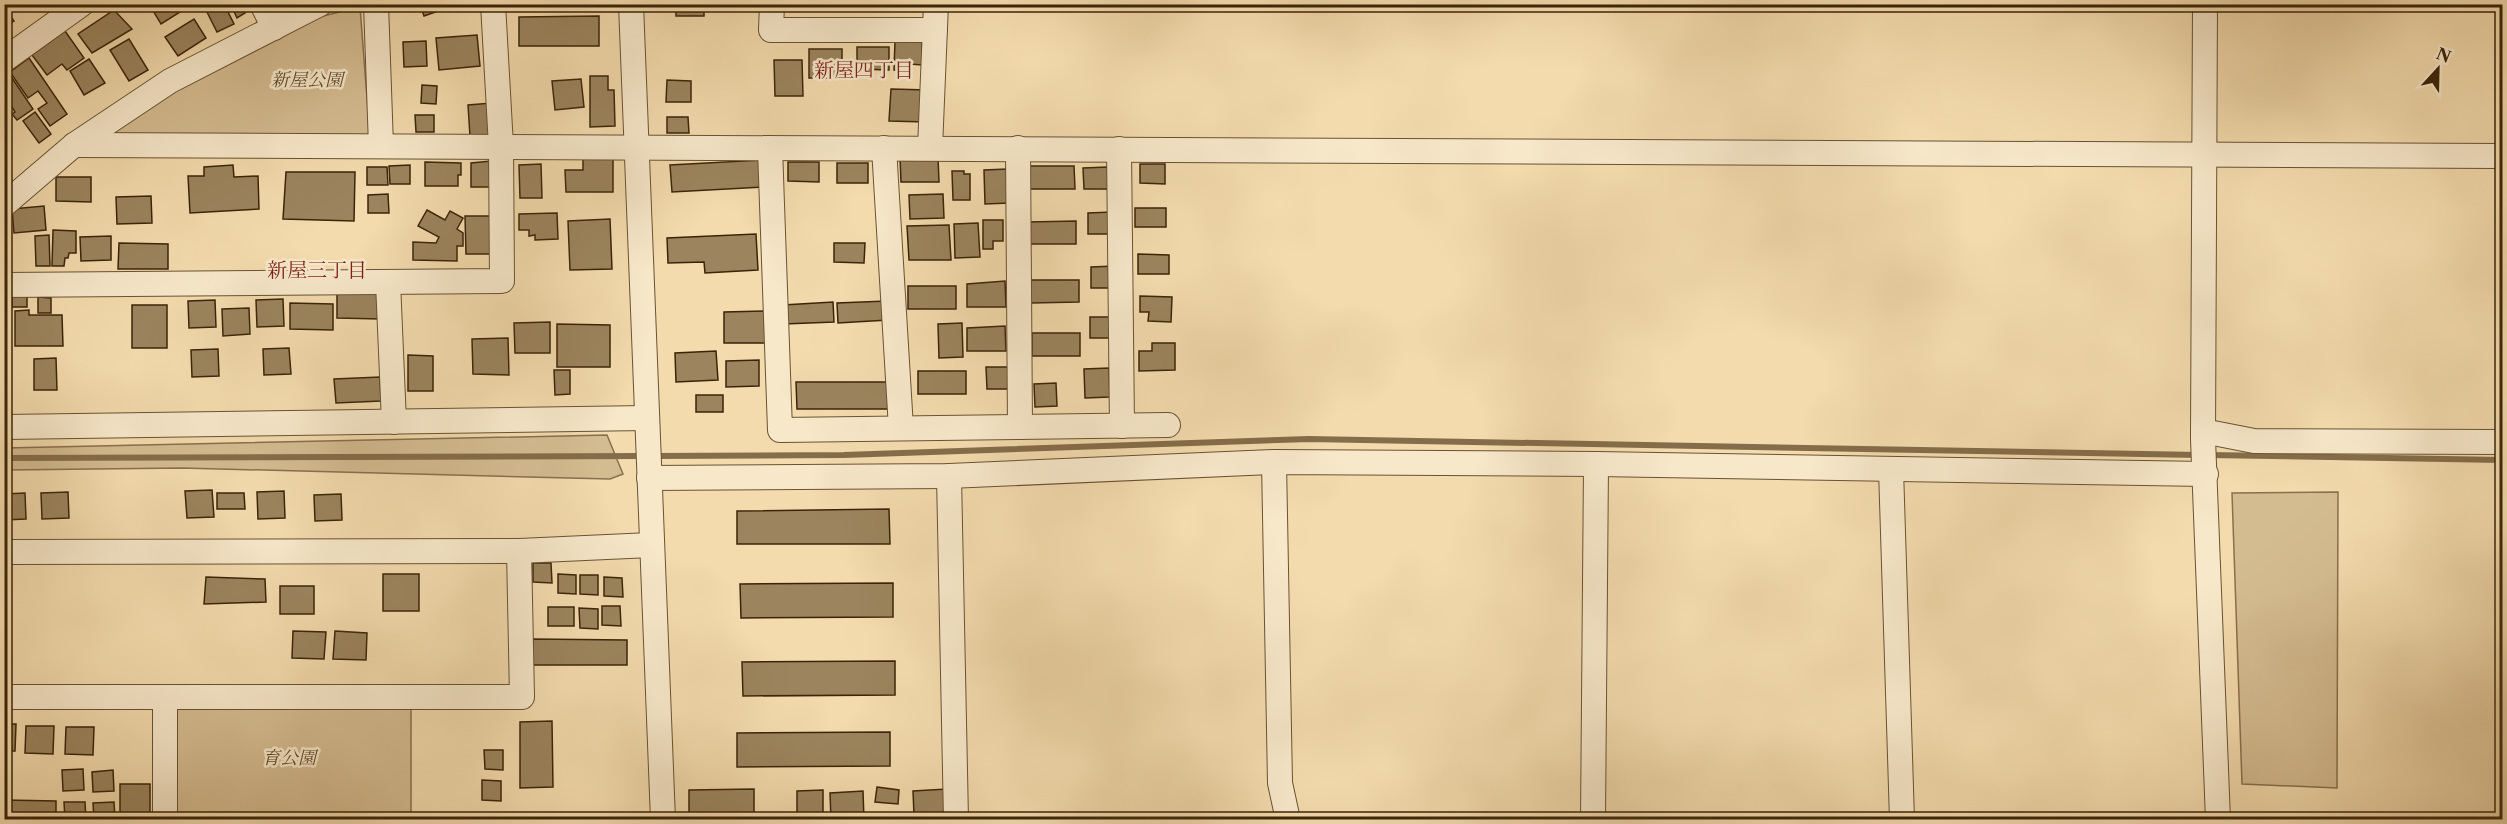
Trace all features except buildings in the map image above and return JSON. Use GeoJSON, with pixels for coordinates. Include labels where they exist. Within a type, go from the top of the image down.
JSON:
{"type":"FeatureCollection","features":[{"type":"Feature","properties":{"kind":"street"},"geometry":{"type":"LineString","coordinates":[[4,60],[82,4]]}},
{"type":"Feature","properties":{"kind":"street"},"geometry":{"type":"LineString","coordinates":[[262,4],[274,28]]}},
{"type":"Feature","properties":{"kind":"street"},"geometry":{"type":"LineString","coordinates":[[4,205],[74,145],[170,81],[320,4]]}},
{"type":"Feature","properties":{"kind":"street"},"geometry":{"type":"LineString","coordinates":[[375,4],[381,146]]}},
{"type":"Feature","properties":{"kind":"street"},"geometry":{"type":"LineString","coordinates":[[4,285],[502,281],[501,146],[493,4]]}},
{"type":"Feature","properties":{"kind":"street"},"geometry":{"type":"LineString","coordinates":[[632,4],[648,474],[663,819]]}},
{"type":"Feature","properties":{"kind":"street"},"geometry":{"type":"LineString","coordinates":[[772,4],[771,30],[935,30]]}},
{"type":"Feature","properties":{"kind":"street"},"geometry":{"type":"LineString","coordinates":[[930,148],[936,4]]}},
{"type":"Feature","properties":{"kind":"street"},"geometry":{"type":"LineString","coordinates":[[2205,4],[2203,435],[2218,819]]}},
{"type":"Feature","properties":{"kind":"street"},"geometry":{"type":"LineString","coordinates":[[74,145],[2502,156]]}},
{"type":"Feature","properties":{"kind":"street"},"geometry":{"type":"LineString","coordinates":[[770,148],[780,430],[1168,425]]}},
{"type":"Feature","properties":{"kind":"street"},"geometry":{"type":"LineString","coordinates":[[884,148],[901,428]]}},
{"type":"Feature","properties":{"kind":"street"},"geometry":{"type":"LineString","coordinates":[[1018,148],[1020,427]]}},
{"type":"Feature","properties":{"kind":"street"},"geometry":{"type":"LineString","coordinates":[[1119,149],[1122,426]]}},
{"type":"Feature","properties":{"kind":"street"},"geometry":{"type":"LineString","coordinates":[[388,282],[394,422]]}},
{"type":"Feature","properties":{"kind":"street"},"geometry":{"type":"LineString","coordinates":[[4,427],[394,422],[647,430]]}},
{"type":"Feature","properties":{"kind":"street"},"geometry":{"type":"LineString","coordinates":[[2203,435],[2254,441],[2502,442]]}},
{"type":"Feature","properties":{"kind":"street"},"geometry":{"type":"LineString","coordinates":[[648,474],[949,476],[1274,462],[2205,471]]}},
{"type":"Feature","properties":{"kind":"street"},"geometry":{"type":"LineString","coordinates":[[1274,462],[1280,783],[1288,819]]}},
{"type":"Feature","properties":{"kind":"street"},"geometry":{"type":"LineString","coordinates":[[1593,819],[1596,464]]}},
{"type":"Feature","properties":{"kind":"street"},"geometry":{"type":"LineString","coordinates":[[1892,469],[1902,819]]}},
{"type":"Feature","properties":{"kind":"street"},"geometry":{"type":"LineString","coordinates":[[949,476],[956,819]]}},
{"type":"Feature","properties":{"kind":"street"},"geometry":{"type":"LineString","coordinates":[[4,552],[519,550],[651,545]]}},
{"type":"Feature","properties":{"kind":"street"},"geometry":{"type":"LineString","coordinates":[[4,697],[522,698],[519,550]]}},
{"type":"Feature","properties":{"kind":"street"},"geometry":{"type":"LineString","coordinates":[[165,697],[165,819]]}},
{"type":"Feature","properties":{"kind":"green space","name":"新屋公園"},"geometry":{"type":"Polygon","coordinates":[[[360,7],[370,137],[74,145],[274,28],[360,7]]]}},
{"type":"Feature","properties":{"kind":"green space"},"geometry":{"type":"Polygon","coordinates":[[[607,435],[623,474],[610,479],[182,468],[5,470],[5,448],[607,435]]]}},
{"type":"Feature","properties":{"kind":"green space"},"geometry":{"type":"Polygon","coordinates":[[[2338,492],[2337,788],[2242,784],[2232,493],[2338,492]]]}},
{"type":"Feature","properties":{"kind":"green space","name":"育公園"},"geometry":{"type":"Polygon","coordinates":[[[173,697],[411,697],[411,819],[167,820],[173,697]]]}},
{"type":"Feature","properties":{"kind":"waterway"},"geometry":{"type":"LineString","coordinates":[[653,456],[844,455],[1309,439],[2199,455]]}},
{"type":"Feature","properties":{"kind":"waterway"},"geometry":{"type":"LineString","coordinates":[[2209,455],[2502,460]]}},
{"type":"Feature","properties":{"kind":"waterway"},"geometry":{"type":"LineString","coordinates":[[4,458],[642,456]]}},
{"type":"Feature","properties":{"kind":"district","name":"新屋四丁目"},"geometry":{"type":"Point","coordinates":[864,70]}},
{"type":"Feature","properties":{"kind":"district","name":"新屋三丁目"},"geometry":{"type":"Point","coordinates":[317,270]}}]}
